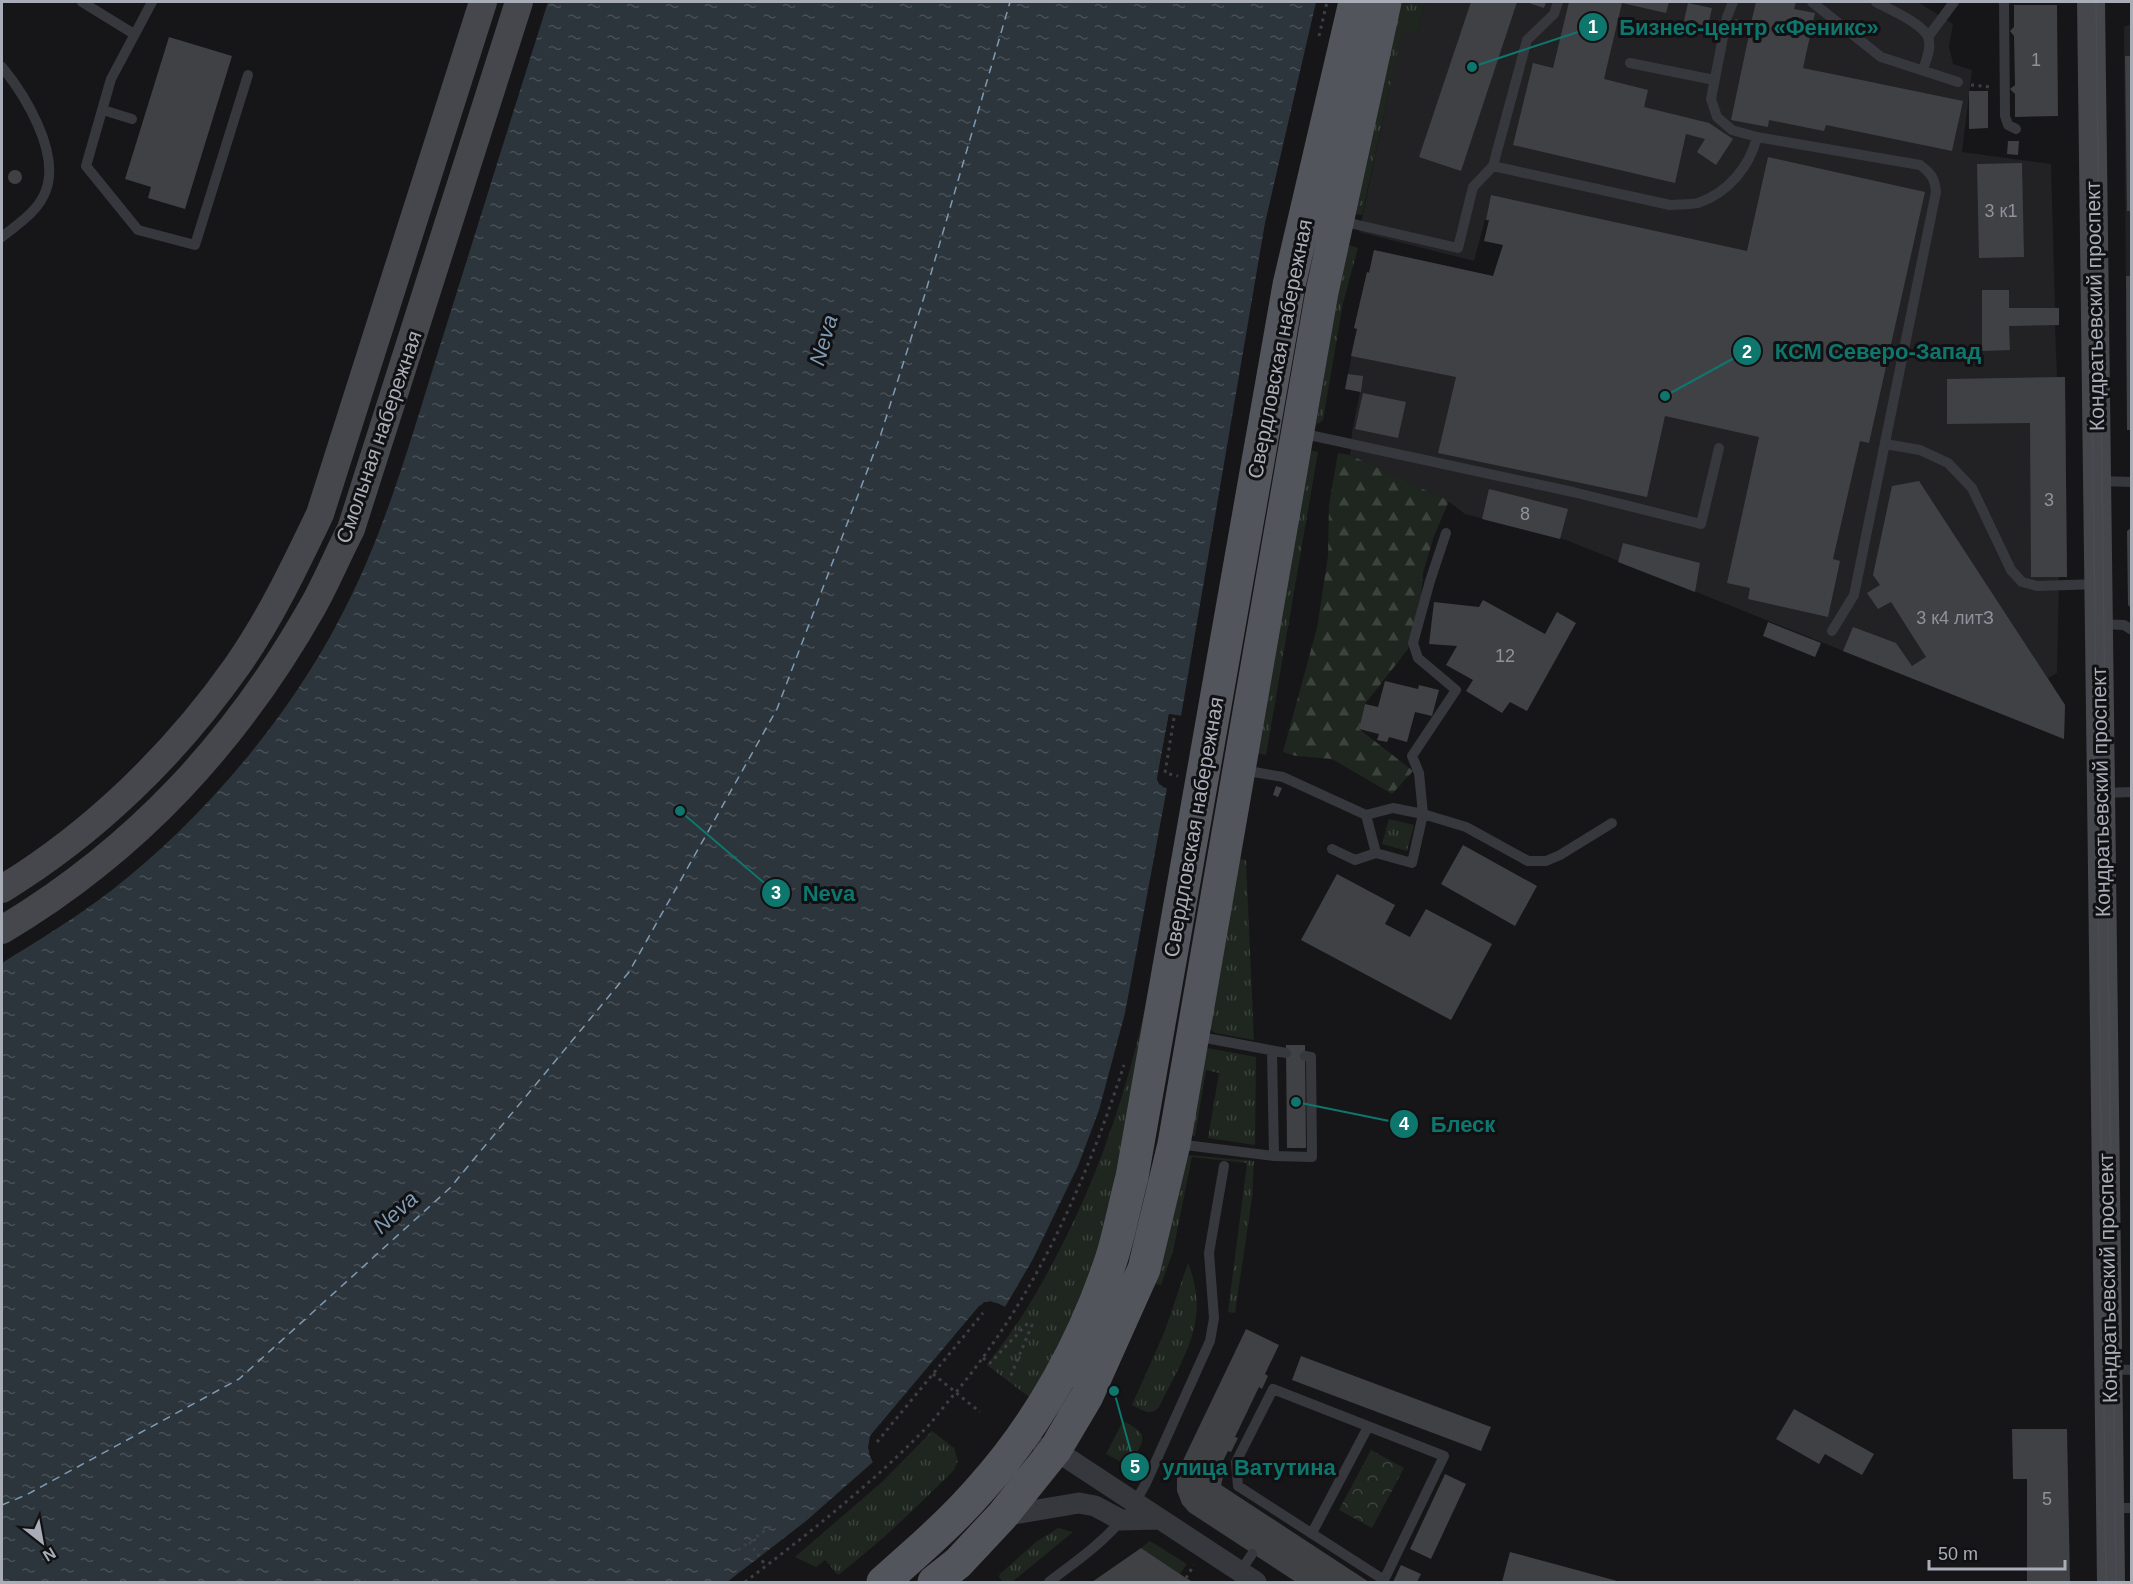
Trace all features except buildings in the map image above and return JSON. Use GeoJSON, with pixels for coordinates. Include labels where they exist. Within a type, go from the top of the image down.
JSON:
{"type":"FeatureCollection","features":[{"type":"Feature","properties":{"kind":"main road","name":"Смольная набережная"},"geometry":{"type":"LineString","coordinates":[[2,889],[74,838],[133,788],[190,728],[238,664],[281,593],[320,514],[483,2]]}},
{"type":"Feature","properties":{"kind":"main road","name":"Смольная набережная"},"geometry":{"type":"LineString","coordinates":[[2,930],[34,911],[96,866],[156,814],[217,749],[267,681],[314,605],[354,518],[519,2]]}},
{"type":"Feature","properties":{"kind":"main road","name":"Свердловская набережная"},"geometry":{"type":"LineString","coordinates":[[883,1582],[927,1543],[982,1488],[1017,1443],[1052,1391],[1086,1323],[1112,1257],[1132,1177],[1289,285],[1355,2]]}},
{"type":"Feature","properties":{"kind":"main road","name":"Свердловская набережная"},"geometry":{"type":"LineString","coordinates":[[934,1582],[958,1563],[1002,1516],[1055,1450],[1087,1396],[1144,1269],[1174,1144],[1322,292],[1385,2]]}},
{"type":"Feature","properties":{"kind":"main road","name":"Кондратьевский проспект"},"geometry":{"type":"LineString","coordinates":[[2091,2],[2101,793],[2120,1369],[2121,1508],[2111,1582]]}},
{"type":"Feature","properties":{"kind":"street"},"geometry":{"type":"LineString","coordinates":[[1017,1443],[1055,1450],[1248,1577]]}},
{"type":"Feature","properties":{"kind":"street"},"geometry":{"type":"LineString","coordinates":[[1002,1516],[1079,1503],[1095,1506],[1121,1520],[1157,1519]]}},
{"type":"Feature","properties":{"kind":"lane"},"geometry":{"type":"LineString","coordinates":[[82,2],[134,34]]}},
{"type":"Feature","properties":{"kind":"lane"},"geometry":{"type":"LineString","coordinates":[[152,2],[111,79],[86,166],[138,231],[195,245],[248,75]]}},
{"type":"Feature","properties":{"kind":"lane"},"geometry":{"type":"LineString","coordinates":[[1338,221],[1458,248],[1473,187],[1493,166],[1527,40],[1554,15],[1558,2]]}},
{"type":"Feature","properties":{"kind":"lane"},"geometry":{"type":"LineString","coordinates":[[1733,2],[1727,17],[1711,99],[1717,117],[1732,130],[1757,137],[1920,165],[1936,182],[1936,192],[1854,595],[1832,631]]}},
{"type":"Feature","properties":{"kind":"lane"},"geometry":{"type":"LineString","coordinates":[[1812,2],[1881,57],[1958,82]]}},
{"type":"Feature","properties":{"kind":"lane"},"geometry":{"type":"LineString","coordinates":[[1876,2],[1919,27],[1928,37],[1929,49],[1923,70]]}},
{"type":"Feature","properties":{"kind":"lane"},"geometry":{"type":"LineString","coordinates":[[1928,37],[1954,2]]}},
{"type":"Feature","properties":{"kind":"lane"},"geometry":{"type":"LineString","coordinates":[[2004,2],[2005,116],[2008,125],[2016,129]]}},
{"type":"Feature","properties":{"kind":"lane"},"geometry":{"type":"LineString","coordinates":[[1630,63],[1714,80]]}},
{"type":"Feature","properties":{"kind":"lane"},"geometry":{"type":"LineString","coordinates":[[2,67],[23,95],[35,119],[50,170],[46,191],[33,212],[2,237]]}},
{"type":"Feature","properties":{"kind":"lane"},"geometry":{"type":"LineString","coordinates":[[103,110],[132,119]]}},
{"type":"Feature","properties":{"kind":"lane"},"geometry":{"type":"LineString","coordinates":[[1493,166],[1670,205],[1698,203],[1722,190],[1743,171],[1753,154],[1757,137]]}},
{"type":"Feature","properties":{"kind":"lane"},"geometry":{"type":"LineString","coordinates":[[1299,432],[1573,492],[1701,524],[1719,448]]}},
{"type":"Feature","properties":{"kind":"lane"},"geometry":{"type":"LineString","coordinates":[[1885,444],[1920,450],[1947,464],[1972,488],[2011,570],[2022,582],[2037,586],[2099,584]]}},
{"type":"Feature","properties":{"kind":"lane"},"geometry":{"type":"LineString","coordinates":[[2098,481],[2132,482]]}},
{"type":"Feature","properties":{"kind":"lane"},"geometry":{"type":"LineString","coordinates":[[1332,849],[1355,860],[1376,853],[1412,863],[1423,814],[1419,773],[1412,756],[1456,690],[1418,658],[1413,643],[1446,533]]}},
{"type":"Feature","properties":{"kind":"lane"},"geometry":{"type":"LineString","coordinates":[[2100,624],[2124,625],[2132,630]]}},
{"type":"Feature","properties":{"kind":"lane"},"geometry":{"type":"LineString","coordinates":[[1239,770],[1283,777],[1366,815],[1393,808],[1466,827],[1528,861],[1546,861],[1560,855],[1612,823]]}},
{"type":"Feature","properties":{"kind":"lane"},"geometry":{"type":"LineString","coordinates":[[2101,793],[2132,792]]}},
{"type":"Feature","properties":{"kind":"lane"},"geometry":{"type":"LineString","coordinates":[[1366,815],[1376,853]]}},
{"type":"Feature","properties":{"kind":"lane"},"geometry":{"type":"LineString","coordinates":[[1192,1035],[1286,1053]]}},
{"type":"Feature","properties":{"kind":"lane"},"geometry":{"type":"LineString","coordinates":[[1272,1051],[1274,1156]]}},
{"type":"Feature","properties":{"kind":"lane"},"geometry":{"type":"LineString","coordinates":[[1174,1144],[1274,1156],[1312,1157],[1311,1057],[1305,1056]]}},
{"type":"Feature","properties":{"kind":"lane"},"geometry":{"type":"LineString","coordinates":[[1049,1582],[1113,1530],[1135,1503],[1146,1484],[1210,1341],[1214,1318],[1209,1253],[1224,1166]]}},
{"type":"Feature","properties":{"kind":"lane"},"geometry":{"type":"LineString","coordinates":[[1273,1389],[1368,1427],[1444,1456],[1384,1580],[1312,1533],[1277,1516],[1238,1486],[1236,1462],[1273,1389]]}},
{"type":"Feature","properties":{"kind":"lane"},"geometry":{"type":"LineString","coordinates":[[1312,1533],[1368,1427]]}},
{"type":"Feature","properties":{"kind":"lane"},"geometry":{"type":"LineString","coordinates":[[1248,1577],[1252,1554]]}},
{"type":"Feature","properties":{"kind":"path"},"geometry":{"type":"LineString","coordinates":[[1317,46],[1327,2]]}},
{"type":"Feature","properties":{"kind":"path"},"geometry":{"type":"LineString","coordinates":[[1958,82],[1977,87],[2005,87]]}},
{"type":"Feature","properties":{"kind":"path"},"geometry":{"type":"LineString","coordinates":[[1174,718],[1165,774],[1180,776],[1178,784]]}},
{"type":"Feature","properties":{"kind":"path"},"geometry":{"type":"LineString","coordinates":[[745,1582],[873,1478],[930,1424],[983,1358],[1014,1313],[1048,1254],[1088,1169],[1125,1063]]}},
{"type":"Feature","properties":{"kind":"path"},"geometry":{"type":"LineString","coordinates":[[878,1442],[983,1313]]}},
{"type":"Feature","properties":{"kind":"path"},"geometry":{"type":"LineString","coordinates":[[983,1358],[990,1363],[1028,1323],[1032,1325],[1009,1380]]}},
{"type":"Feature","properties":{"kind":"path"},"geometry":{"type":"LineString","coordinates":[[933,1374],[980,1412]]}},
{"type":"Feature","properties":{"kind":"path"},"geometry":{"type":"LineString","coordinates":[[738,1550],[774,1524]]}},
{"type":"Feature","properties":{"kind":"path"},"geometry":{"type":"LineString","coordinates":[[749,1542],[766,1566]]}},
{"type":"Feature","properties":{"kind":"path"},"geometry":{"type":"LineString","coordinates":[[1186,1578],[1195,1564]]}},
{"type":"Feature","properties":{"kind":"shaded area"},"geometry":{"type":"Polygon","coordinates":[[[1425,2],[1918,2],[1953,24],[1949,46],[1953,64],[1972,70],[1962,152],[2051,164],[2055,307],[2059,308],[2059,325],[2055,326],[2057,377],[2065,377],[2067,577],[2059,577],[2057,673],[2048,678],[2065,705],[2064,739],[1566,540],[1465,514],[1448,501],[1350,455],[1360,392],[1345,389],[1357,329],[1354,328],[1374,250],[1493,276],[1503,245],[1484,241],[1489,221],[1485,220],[1474,261],[1359,232],[1402,30],[1417,32],[1425,2]]]}},
{"type":"Feature","properties":{"kind":"shaded area"},"geometry":{"type":"Polygon","coordinates":[[[2131,24],[2131,430],[2127,430],[2124,27],[2131,24]]]}},
{"type":"Feature","properties":{"kind":"green space"},"geometry":{"type":"Polygon","coordinates":[[[1401,2],[1425,2],[1417,32],[1402,31],[1362,215],[1356,214],[1401,2]]]}},
{"type":"Feature","properties":{"kind":"green space"},"geometry":{"type":"Polygon","coordinates":[[[1346,244],[1358,248],[1343,303],[1323,420],[1316,425],[1346,244]]]}},
{"type":"Feature","properties":{"kind":"green space"},"geometry":{"type":"Polygon","coordinates":[[[1309,450],[1318,452],[1266,755],[1257,753],[1309,450]]]}},
{"type":"Feature","properties":{"kind":"green space"},"geometry":{"type":"Polygon","coordinates":[[[1338,453],[1350,455],[1449,501],[1434,536],[1423,573],[1421,598],[1408,649],[1365,704],[1359,729],[1413,771],[1392,794],[1332,759],[1296,756],[1283,752],[1317,628],[1328,556],[1329,505],[1338,453]]]}},
{"type":"Feature","properties":{"kind":"green space"},"geometry":{"type":"Polygon","coordinates":[[[1389,819],[1414,825],[1407,851],[1382,844],[1389,819]]]}},
{"type":"Feature","properties":{"kind":"green space"},"geometry":{"type":"Polygon","coordinates":[[[1235,858],[1246,860],[1254,1040],[1215,1033],[1208,1027],[1235,858]]]}},
{"type":"Feature","properties":{"kind":"green space"},"geometry":{"type":"Polygon","coordinates":[[[1146,1003],[1106,1243],[1033,1400],[987,1365],[1044,1280],[1082,1204],[1125,1085],[1146,1003]]]}},
{"type":"Feature","properties":{"kind":"green space"},"geometry":{"type":"Polygon","coordinates":[[[1202,1047],[1256,1057],[1255,1145],[1208,1138],[1219,1073],[1206,1070],[1195,1136],[1187,1135],[1202,1047]]]}},
{"type":"Feature","properties":{"kind":"green space"},"geometry":{"type":"Polygon","coordinates":[[[1188,1155],[1254,1161],[1252,1198],[1235,1313],[1228,1312],[1247,1163],[1192,1157],[1173,1251],[1161,1285],[1155,1284],[1188,1155]]]}},
{"type":"Feature","properties":{"kind":"green space"},"geometry":{"type":"Polygon","coordinates":[[[1188,1263],[1197,1303],[1192,1338],[1159,1407],[1153,1412],[1146,1412],[1132,1405],[1164,1333],[1188,1263]]]}},
{"type":"Feature","properties":{"kind":"green space"},"geometry":{"type":"Polygon","coordinates":[[[1123,1421],[1142,1435],[1141,1445],[1129,1466],[1106,1454],[1123,1421]]]}},
{"type":"Feature","properties":{"kind":"green space"},"geometry":{"type":"Polygon","coordinates":[[[932,1431],[954,1448],[958,1461],[954,1470],[898,1524],[838,1575],[825,1560],[816,1567],[795,1557],[882,1482],[932,1431]]]}},
{"type":"Feature","properties":{"kind":"green space"},"geometry":{"type":"Polygon","coordinates":[[[1371,1450],[1404,1468],[1372,1528],[1339,1510],[1371,1450]]]}},
{"type":"Feature","properties":{"kind":"green space"},"geometry":{"type":"Polygon","coordinates":[[[1058,1528],[1073,1532],[1012,1582],[1003,1582],[999,1577],[1000,1574],[1036,1542],[1058,1528]]]}},
{"type":"Feature","properties":{"kind":"green space"},"geometry":{"type":"Polygon","coordinates":[[[1150,1541],[1187,1564],[1180,1574],[1141,1548],[1150,1541]]]}},
{"type":"Feature","properties":{"kind":"water","name":"Neva"},"geometry":{"type":"Polygon","coordinates":[[[548,2],[1316,2],[1265,223],[1181,716],[1169,714],[1157,779],[1163,787],[1167,788],[1125,1013],[1099,1110],[1078,1166],[1033,1259],[1005,1307],[997,1303],[984,1302],[870,1436],[869,1454],[873,1462],[806,1521],[727,1582],[2,1582],[2,963],[99,900],[178,833],[239,767],[268,731],[318,657],[355,588],[395,488],[548,2]]]}},
{"type":"Feature","properties":{"kind":"pier"},"geometry":{"type":"Polygon","coordinates":[[[1169,714],[1181,716],[1181,719],[1172,717],[1160,778],[1164,784],[1168,785],[1167,788],[1159,784],[1157,779],[1169,714]]]}},
{"type":"Feature","properties":{"kind":"pier"},"geometry":{"type":"Polygon","coordinates":[[[990,1301],[1005,1307],[1003,1309],[990,1304],[981,1309],[873,1438],[871,1448],[876,1460],[873,1462],[868,1448],[870,1436],[979,1306],[990,1301]]]}},
{"type":"Feature","properties":{"kind":"ferry route"},"geometry":{"type":"LineString","coordinates":[[2,1505],[26,1495],[239,1379],[450,1188],[629,972],[777,709],[880,437],[925,294],[1010,2]]}},
{"type":"Feature","properties":{"kind":"tram line"},"geometry":{"type":"LineString","coordinates":[[2096,2],[2116,1582]]}},
{"type":"Feature","properties":{"kind":"tram line"},"geometry":{"type":"LineString","coordinates":[[2090,199],[2106,1582]]}},
{"type":"Feature","properties":{"kind":"place","name":"Бизнес-центр «Феникс»"},"geometry":{"type":"Point","coordinates":[1472,67]}},
{"type":"Feature","properties":{"kind":"place","name":"КСМ Северо-Запад"},"geometry":{"type":"Point","coordinates":[1665,396]}},
{"type":"Feature","properties":{"kind":"place","name":"Neva"},"geometry":{"type":"Point","coordinates":[680,811]}},
{"type":"Feature","properties":{"kind":"place","name":"Блеск"},"geometry":{"type":"Point","coordinates":[1296,1102]}},
{"type":"Feature","properties":{"kind":"place","name":"улица Ватутина"},"geometry":{"type":"Point","coordinates":[1114,1391]}}]}
